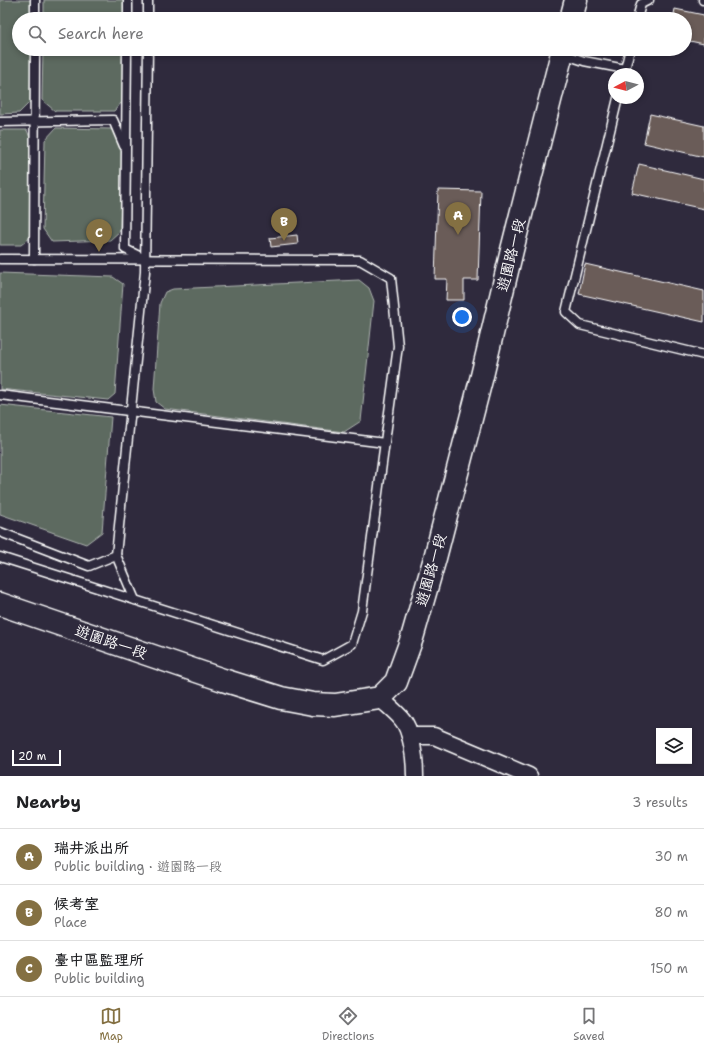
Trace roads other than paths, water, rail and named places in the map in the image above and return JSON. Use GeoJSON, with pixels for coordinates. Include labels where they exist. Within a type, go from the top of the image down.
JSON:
{"type":"FeatureCollection","features":[{"type":"Feature","properties":{"kind":"street"},"geometry":{"type":"LineString","coordinates":[[573,12],[576,0]]}},
{"type":"Feature","properties":{"kind":"street","name":"遊園路一段"},"geometry":{"type":"LineString","coordinates":[[0,604],[223,680],[281,698],[313,704],[335,705],[380,698],[396,682],[412,638],[436,558],[561,56]]}},
{"type":"Feature","properties":{"kind":"street"},"geometry":{"type":"LineString","coordinates":[[380,698],[403,719],[410,736],[415,776]]}},
{"type":"Feature","properties":{"kind":"street"},"geometry":{"type":"LineString","coordinates":[[410,736],[434,736],[529,776]]}},
{"type":"Feature","properties":{"kind":"lane"},"geometry":{"type":"LineString","coordinates":[[35,0],[35,12]]}},
{"type":"Feature","properties":{"kind":"lane"},"geometry":{"type":"LineString","coordinates":[[128,0],[128,12]]}},
{"type":"Feature","properties":{"kind":"lane"},"geometry":{"type":"LineString","coordinates":[[148,0],[148,12]]}},
{"type":"Feature","properties":{"kind":"lane"},"geometry":{"type":"LineString","coordinates":[[639,12],[641,4],[649,0]]}},
{"type":"Feature","properties":{"kind":"lane"},"geometry":{"type":"LineString","coordinates":[[34,259],[35,56]]}},
{"type":"Feature","properties":{"kind":"lane"},"geometry":{"type":"LineString","coordinates":[[127,56],[125,249],[145,259]]}},
{"type":"Feature","properties":{"kind":"lane"},"geometry":{"type":"LineString","coordinates":[[135,600],[116,555],[145,272],[148,56]]}},
{"type":"Feature","properties":{"kind":"lane"},"geometry":{"type":"LineString","coordinates":[[572,56],[584,61],[612,68]]}},
{"type":"Feature","properties":{"kind":"lane"},"geometry":{"type":"LineString","coordinates":[[625,68],[628,56]]}},
{"type":"Feature","properties":{"kind":"lane"},"geometry":{"type":"LineString","coordinates":[[617,104],[566,312],[580,326],[704,355]]}},
{"type":"Feature","properties":{"kind":"lane"},"geometry":{"type":"LineString","coordinates":[[0,122],[113,120],[126,150]]}},
{"type":"Feature","properties":{"kind":"lane"},"geometry":{"type":"LineString","coordinates":[[0,259],[360,260],[391,278],[398,346],[362,611],[352,644],[323,660],[0,557]]}},
{"type":"Feature","properties":{"kind":"lane"},"geometry":{"type":"LineString","coordinates":[[0,396],[385,443]]}},
{"type":"Feature","properties":{"kind":"lane"},"geometry":{"type":"LineString","coordinates":[[0,532],[88,566],[116,555]]}},
{"type":"Feature","properties":{"kind":"place","name":"瑞井派出所"},"geometry":{"type":"Point","coordinates":[458,235]}},
{"type":"Feature","properties":{"kind":"place","name":"候考室"},"geometry":{"type":"Point","coordinates":[284,241]}},
{"type":"Feature","properties":{"kind":"place","name":"臺中區監理所"},"geometry":{"type":"Point","coordinates":[99,252]}}]}
